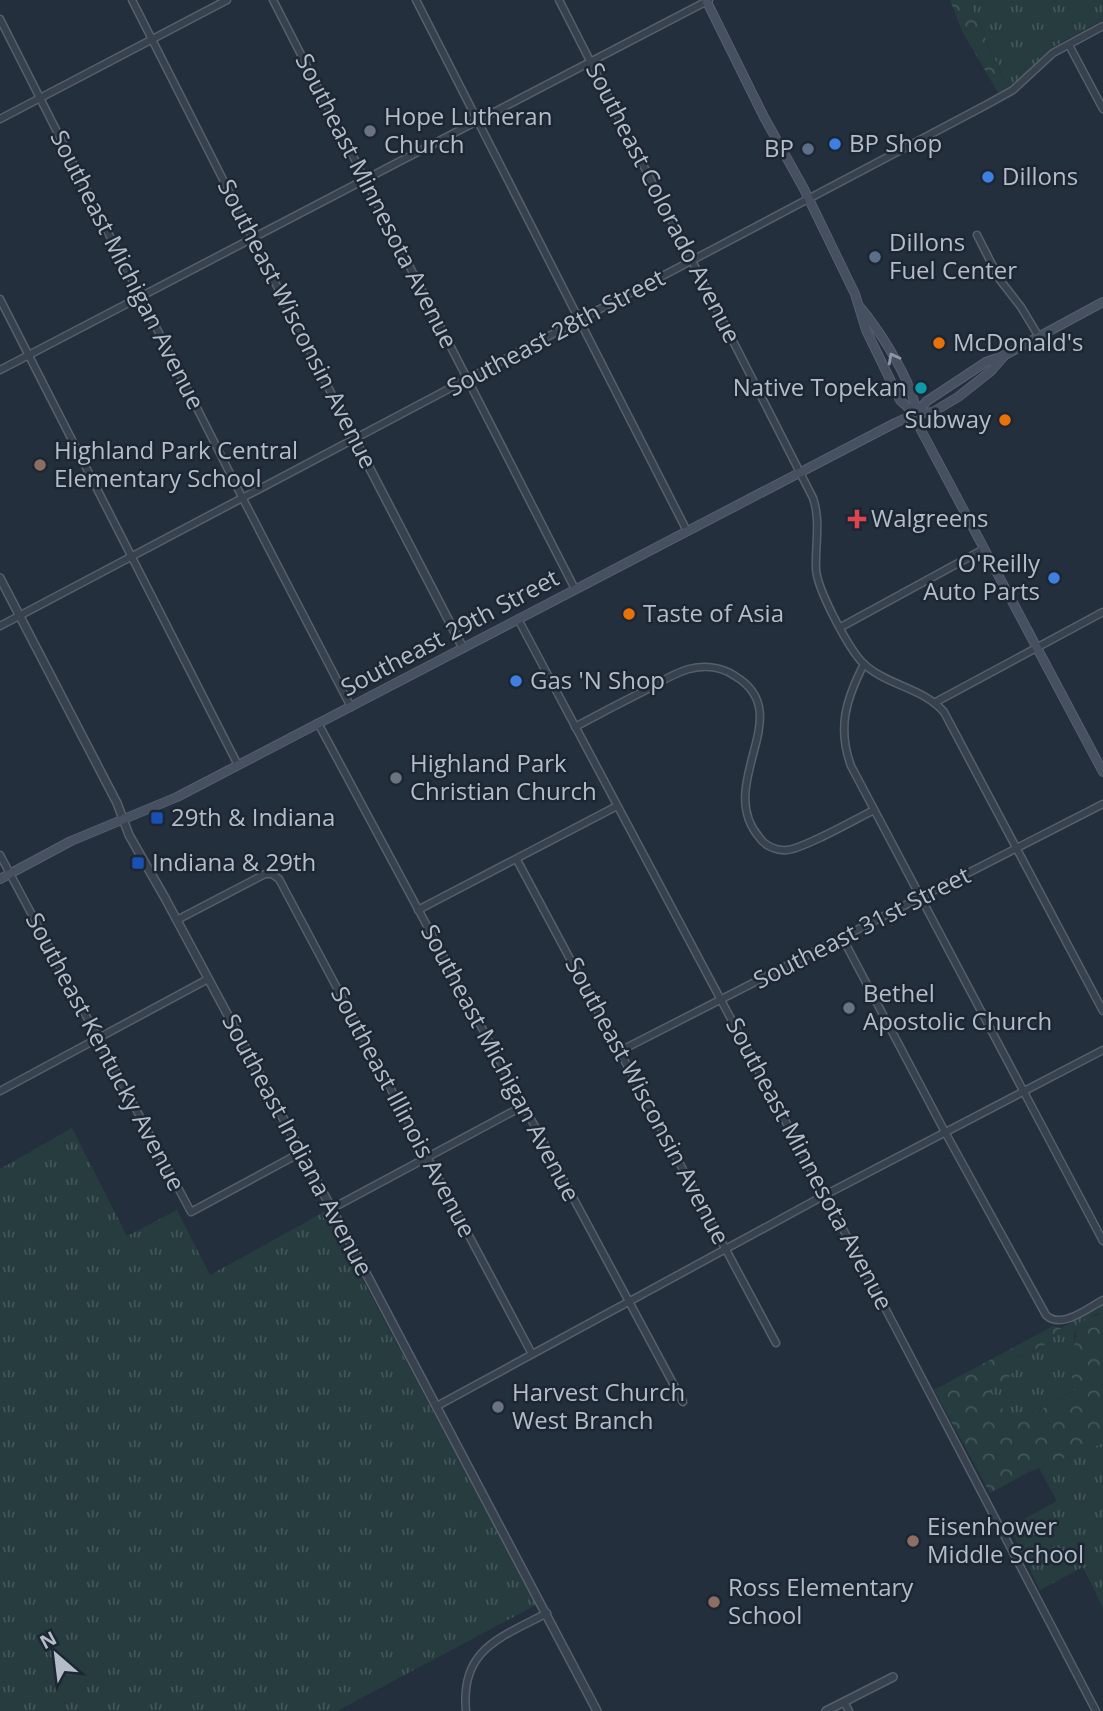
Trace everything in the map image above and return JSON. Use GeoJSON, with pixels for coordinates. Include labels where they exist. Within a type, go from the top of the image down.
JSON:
{"type":"FeatureCollection","features":[{"type":"Feature","properties":{"kind":"main road"},"geometry":{"type":"LineString","coordinates":[[707,0],[860,307],[878,329],[912,394],[921,430],[1103,772]]}},
{"type":"Feature","properties":{"kind":"main road","name":"Southeast 29th Street"},"geometry":{"type":"LineString","coordinates":[[0,879],[65,844],[177,797],[799,472],[915,414],[933,412],[958,397],[1005,355],[1103,302]]}},
{"type":"Feature","properties":{"kind":"street","name":"Southeast Wisconsin Avenue"},"geometry":{"type":"LineString","coordinates":[[132,0],[463,648]]}},
{"type":"Feature","properties":{"kind":"street"},"geometry":{"type":"LineString","coordinates":[[0,119],[227,0]]}},
{"type":"Feature","properties":{"kind":"street","name":"Southeast Minnesota Avenue"},"geometry":{"type":"LineString","coordinates":[[273,0],[575,589]]}},
{"type":"Feature","properties":{"kind":"street"},"geometry":{"type":"LineString","coordinates":[[416,0],[687,531]]}},
{"type":"Feature","properties":{"kind":"street","name":"Southeast Colorado Avenue"},"geometry":{"type":"LineString","coordinates":[[559,0],[815,504],[816,567],[820,586],[841,627],[864,664],[934,703],[947,719],[1103,1011]]}},
{"type":"Feature","properties":{"kind":"street"},"geometry":{"type":"LineString","coordinates":[[0,370],[707,0]]}},
{"type":"Feature","properties":{"kind":"street","name":"Southeast Michigan Avenue"},"geometry":{"type":"LineString","coordinates":[[0,19],[351,707]]}},
{"type":"Feature","properties":{"kind":"street","name":"Southeast 28th Street"},"geometry":{"type":"LineString","coordinates":[[0,626],[354,438],[580,322],[1007,94],[1053,53],[1103,26]]}},
{"type":"Feature","properties":{"kind":"street"},"geometry":{"type":"LineString","coordinates":[[1069,45],[1103,109]]}},
{"type":"Feature","properties":{"kind":"street"},"geometry":{"type":"LineString","coordinates":[[976,235],[1000,280],[1039,337]]}},
{"type":"Feature","properties":{"kind":"street"},"geometry":{"type":"LineString","coordinates":[[0,299],[238,765]]}},
{"type":"Feature","properties":{"kind":"street"},"geometry":{"type":"LineString","coordinates":[[841,627],[984,549]]}},
{"type":"Feature","properties":{"kind":"street","name":"Southeast Indiana Avenue"},"geometry":{"type":"LineString","coordinates":[[0,578],[117,803],[129,835],[437,1406],[597,1711]]}},
{"type":"Feature","properties":{"kind":"street"},"geometry":{"type":"LineString","coordinates":[[934,703],[1103,612]]}},
{"type":"Feature","properties":{"kind":"street","name":"Southeast Minnesota Avenue"},"geometry":{"type":"LineString","coordinates":[[518,619],[1096,1711]]}},
{"type":"Feature","properties":{"kind":"street"},"geometry":{"type":"LineString","coordinates":[[864,664],[846,703],[844,745],[850,766],[1103,1241]]}},
{"type":"Feature","properties":{"kind":"street"},"geometry":{"type":"LineString","coordinates":[[575,727],[677,673],[698,667],[718,668],[744,682],[759,708],[759,735],[744,794],[748,820],[762,841],[778,849],[793,849],[874,810]]}},
{"type":"Feature","properties":{"kind":"street","name":"Southeast Michigan Avenue"},"geometry":{"type":"LineString","coordinates":[[318,723],[683,1402]]}},
{"type":"Feature","properties":{"kind":"street","name":"Southeast 31st Street"},"geometry":{"type":"LineString","coordinates":[[620,1051],[1103,804]]}},
{"type":"Feature","properties":{"kind":"street"},"geometry":{"type":"LineString","coordinates":[[418,910],[617,806]]}},
{"type":"Feature","properties":{"kind":"street","name":"Southeast Kentucky Avenue"},"geometry":{"type":"LineString","coordinates":[[0,855],[191,1212],[300,1153]]}},
{"type":"Feature","properties":{"kind":"street","name":"Southeast Wisconsin Avenue"},"geometry":{"type":"LineString","coordinates":[[517,860],[776,1343]]}},
{"type":"Feature","properties":{"kind":"street","name":"Southeast Illinois Avenue"},"geometry":{"type":"LineString","coordinates":[[177,920],[258,877],[272,874],[279,879],[532,1354]]}},
{"type":"Feature","properties":{"kind":"street"},"geometry":{"type":"LineString","coordinates":[[842,937],[1046,1315],[1054,1321],[1063,1321],[1103,1300]]}},
{"type":"Feature","properties":{"kind":"street"},"geometry":{"type":"LineString","coordinates":[[0,1091],[208,979]]}},
{"type":"Feature","properties":{"kind":"street"},"geometry":{"type":"LineString","coordinates":[[437,1406],[825,1195],[1103,1050]]}},
{"type":"Feature","properties":{"kind":"street"},"geometry":{"type":"LineString","coordinates":[[331,1209],[523,1106]]}},
{"type":"Feature","properties":{"kind":"street"},"geometry":{"type":"LineString","coordinates":[[466,1711],[467,1676],[483,1650],[491,1642],[547,1613]]}},
{"type":"Feature","properties":{"kind":"street"},"geometry":{"type":"LineString","coordinates":[[826,1711],[893,1677]]}},
{"type":"Feature","properties":{"kind":"street"},"geometry":{"type":"LineString","coordinates":[[844,1702],[849,1711]]}},
{"type":"Feature","properties":{"kind":"green space"},"geometry":{"type":"Polygon","coordinates":[[[950,0],[968,0],[1004,80],[996,89],[962,31],[950,0]]]}},
{"type":"Feature","properties":{"kind":"green space"},"geometry":{"type":"Polygon","coordinates":[[[968,0],[1103,0],[1103,20],[1053,47],[1011,86],[999,93],[996,89],[1004,79],[968,0]]]}},
{"type":"Feature","properties":{"kind":"green space"},"geometry":{"type":"Polygon","coordinates":[[[72,1128],[127,1236],[177,1210],[210,1275],[326,1211],[536,1605],[337,1711],[0,1711],[0,1169],[72,1128]]]}},
{"type":"Feature","properties":{"kind":"green space"},"geometry":{"type":"Polygon","coordinates":[[[1103,1305],[1103,1313],[1095,1314],[1074,1334],[1075,1351],[1070,1371],[1077,1389],[1018,1422],[999,1406],[986,1385],[1004,1383],[1012,1361],[1047,1344],[1061,1328],[1103,1305]]]}},
{"type":"Feature","properties":{"kind":"green space"},"geometry":{"type":"Polygon","coordinates":[[[1103,1313],[1103,1443],[1029,1472],[990,1493],[934,1390],[1053,1326],[1061,1328],[1047,1344],[1013,1360],[1014,1371],[1004,1383],[986,1385],[999,1406],[1018,1422],[1076,1390],[1070,1371],[1078,1323],[1103,1313]]]}},
{"type":"Feature","properties":{"kind":"green space"},"geometry":{"type":"Polygon","coordinates":[[[1103,1443],[1103,1608],[1083,1567],[1040,1590],[1009,1527],[1057,1501],[1039,1468],[1103,1443]]]}},
{"type":"Feature","properties":{"kind":"place","name":"Hope Lutheran Church"},"geometry":{"type":"Point","coordinates":[370,131]}},
{"type":"Feature","properties":{"kind":"place","name":"BP Shop"},"geometry":{"type":"Point","coordinates":[835,144]}},
{"type":"Feature","properties":{"kind":"place","name":"BP"},"geometry":{"type":"Point","coordinates":[808,149]}},
{"type":"Feature","properties":{"kind":"place","name":"Dillons"},"geometry":{"type":"Point","coordinates":[988,177]}},
{"type":"Feature","properties":{"kind":"place","name":"Dillons Fuel Center"},"geometry":{"type":"Point","coordinates":[875,257]}},
{"type":"Feature","properties":{"kind":"place","name":"McDonald's"},"geometry":{"type":"Point","coordinates":[939,343]}},
{"type":"Feature","properties":{"kind":"place","name":"Native Topekan"},"geometry":{"type":"Point","coordinates":[921,388]}},
{"type":"Feature","properties":{"kind":"place","name":"Subway"},"geometry":{"type":"Point","coordinates":[1005,420]}},
{"type":"Feature","properties":{"kind":"place","name":"Highland Park Central Elementary School"},"geometry":{"type":"Point","coordinates":[40,465]}},
{"type":"Feature","properties":{"kind":"place","name":"Walgreens"},"geometry":{"type":"Point","coordinates":[857,519]}},
{"type":"Feature","properties":{"kind":"place","name":"O'Reilly Auto Parts"},"geometry":{"type":"Point","coordinates":[1054,578]}},
{"type":"Feature","properties":{"kind":"place","name":"Taste of Asia"},"geometry":{"type":"Point","coordinates":[629,614]}},
{"type":"Feature","properties":{"kind":"place","name":"Gas 'N Shop"},"geometry":{"type":"Point","coordinates":[516,681]}},
{"type":"Feature","properties":{"kind":"place","name":"Highland Park Christian Church"},"geometry":{"type":"Point","coordinates":[396,778]}},
{"type":"Feature","properties":{"kind":"place","name":"29th & Indiana"},"geometry":{"type":"Point","coordinates":[157,818]}},
{"type":"Feature","properties":{"kind":"place","name":"Indiana & 29th"},"geometry":{"type":"Point","coordinates":[138,863]}},
{"type":"Feature","properties":{"kind":"place","name":"Bethel Apostolic Church"},"geometry":{"type":"Point","coordinates":[849,1008]}},
{"type":"Feature","properties":{"kind":"place","name":"Harvest Church West Branch"},"geometry":{"type":"Point","coordinates":[498,1407]}},
{"type":"Feature","properties":{"kind":"place","name":"Eisenhower Middle School"},"geometry":{"type":"Point","coordinates":[913,1541]}},
{"type":"Feature","properties":{"kind":"place","name":"Ross Elementary School"},"geometry":{"type":"Point","coordinates":[714,1602]}}]}
